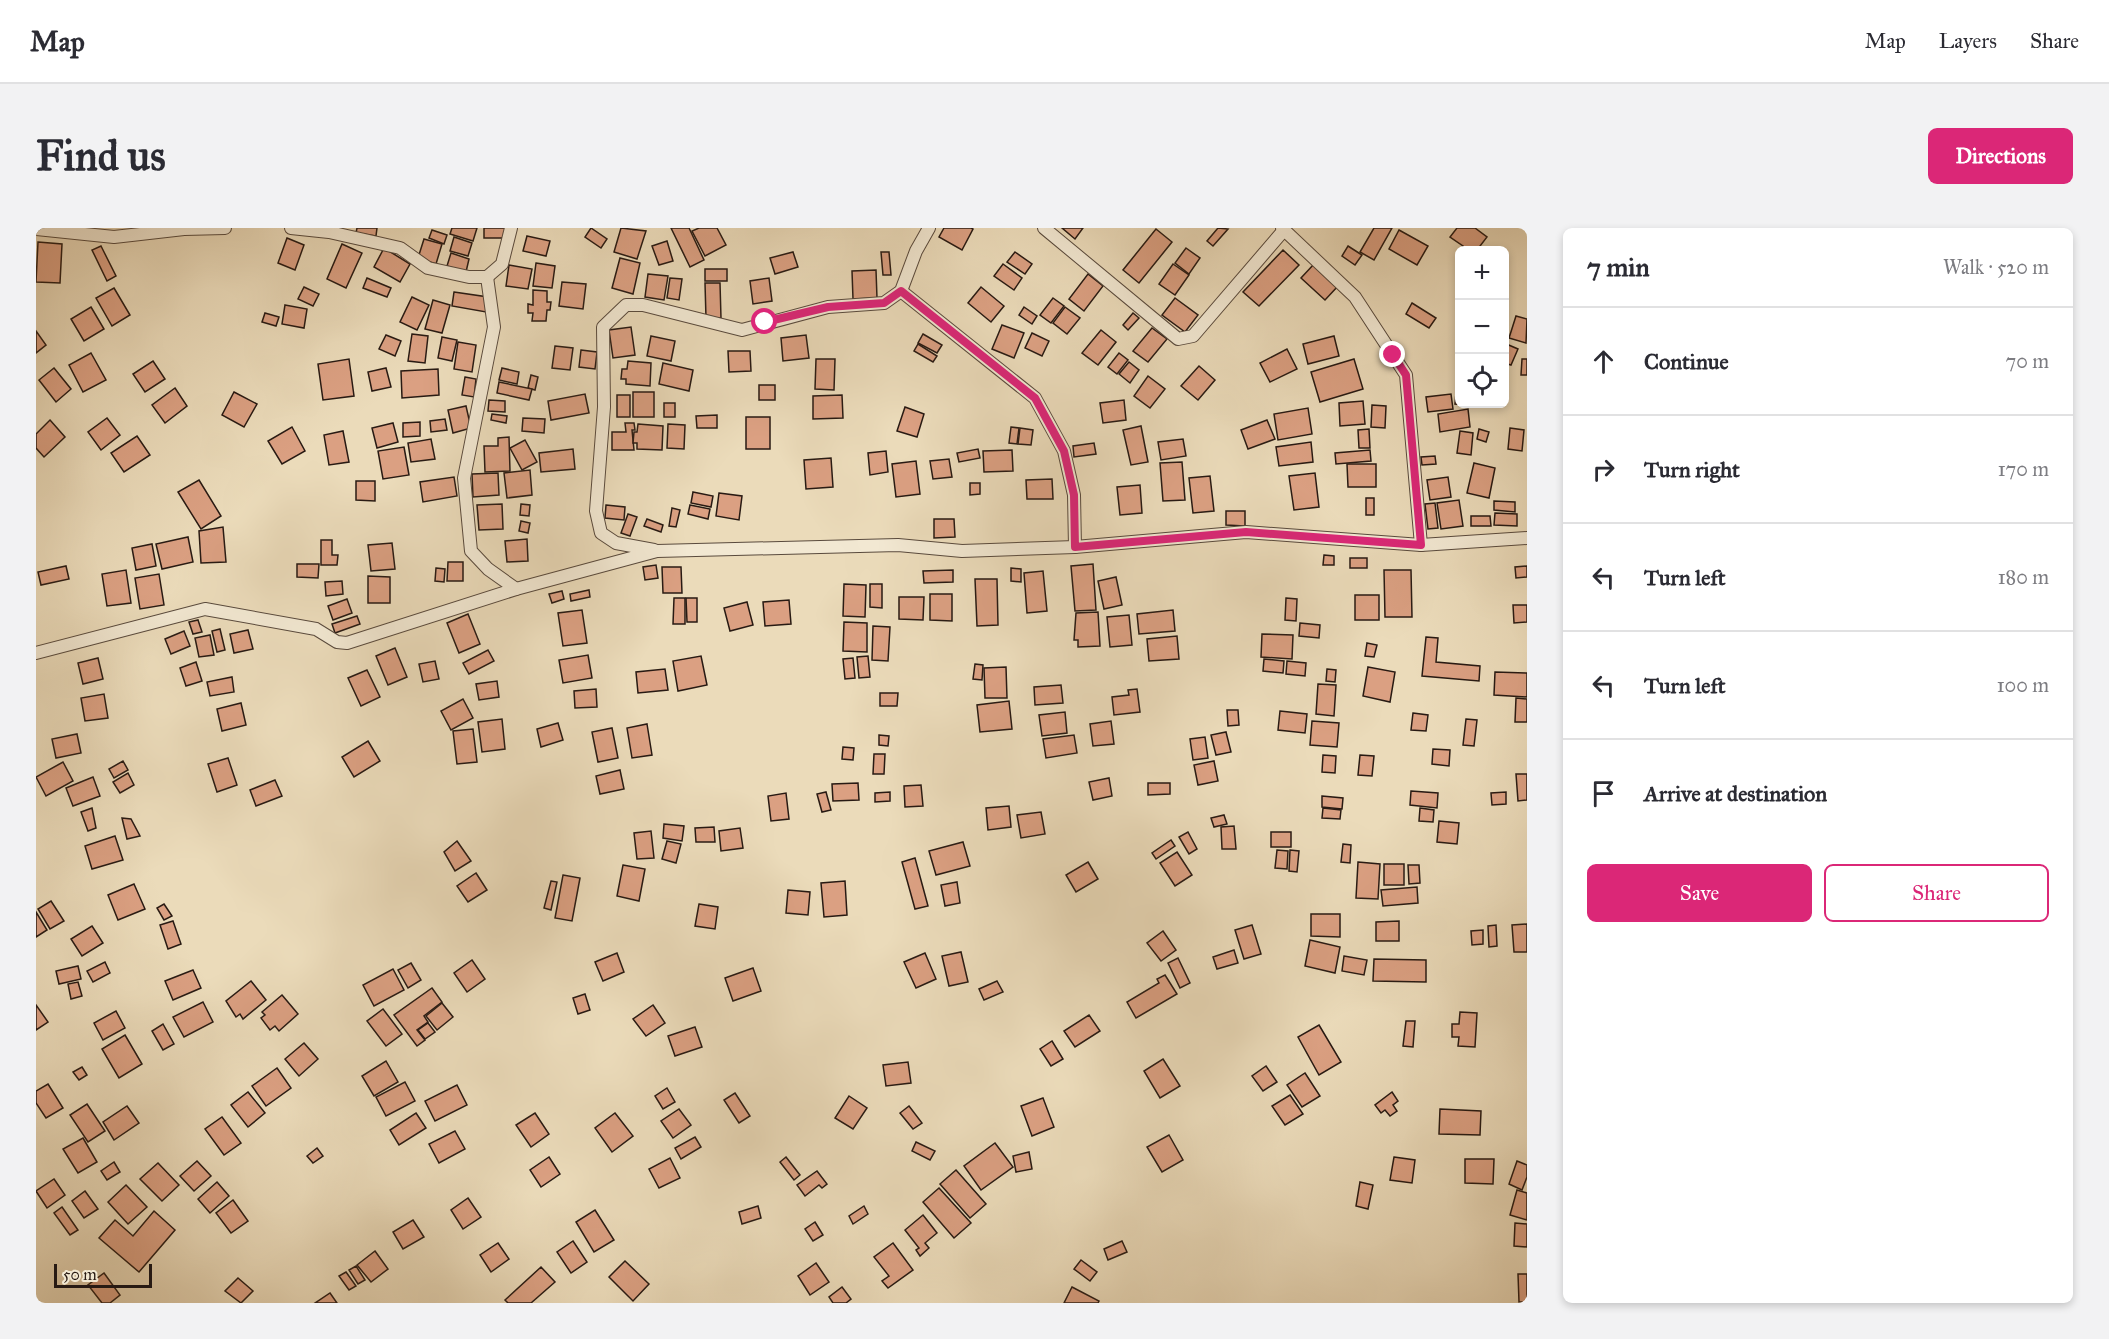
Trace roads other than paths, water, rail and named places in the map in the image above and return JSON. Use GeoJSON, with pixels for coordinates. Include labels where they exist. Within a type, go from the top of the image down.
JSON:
{"type":"FeatureCollection","features":[{"type":"Feature","properties":{"kind":"street"},"geometry":{"type":"LineString","coordinates":[[36,229],[114,237],[184,229],[225,228]]}},
{"type":"Feature","properties":{"kind":"street"},"geometry":{"type":"LineString","coordinates":[[291,228],[329,232],[400,248],[428,268],[469,277],[488,277],[502,264],[511,228]]}},
{"type":"Feature","properties":{"kind":"street"},"geometry":{"type":"LineString","coordinates":[[929,228],[916,251],[901,291],[884,303],[828,307],[742,330],[643,304],[626,304],[603,327],[604,407],[596,511],[601,533],[616,543],[657,551],[898,545],[962,551],[1075,547],[1246,532],[1421,545],[1527,538]]}},
{"type":"Feature","properties":{"kind":"street"},"geometry":{"type":"LineString","coordinates":[[1044,228],[1179,339],[1193,336],[1283,229],[1355,297],[1406,375],[1421,545]]}},
{"type":"Feature","properties":{"kind":"street"},"geometry":{"type":"LineString","coordinates":[[488,277],[494,327],[464,478],[471,551],[488,569],[516,589]]}},
{"type":"Feature","properties":{"kind":"street"},"geometry":{"type":"LineString","coordinates":[[901,291],[1035,398],[1064,451],[1074,495],[1075,547]]}},
{"type":"Feature","properties":{"kind":"street"},"geometry":{"type":"LineString","coordinates":[[36,653],[205,609],[316,629],[337,642],[347,643],[516,589],[657,551]]}}]}
